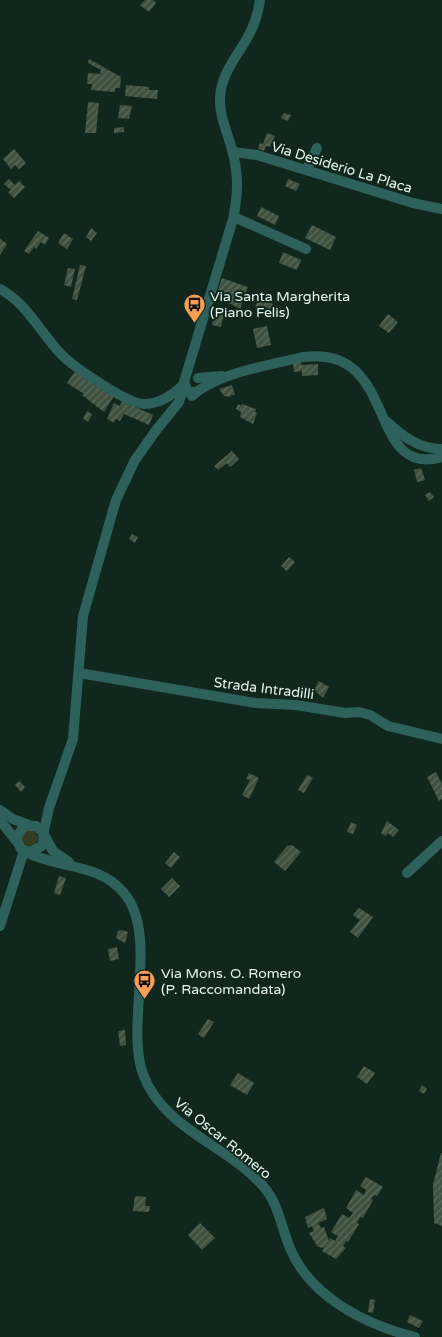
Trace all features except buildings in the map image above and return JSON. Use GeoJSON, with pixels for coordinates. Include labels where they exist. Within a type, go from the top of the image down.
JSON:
{"type":"FeatureCollection","features":[{"type":"Feature","properties":{"kind":"street"},"geometry":{"type":"LineString","coordinates":[[25,851],[39,849],[50,808],[73,739],[83,616],[116,500],[135,460],[179,402],[234,217],[238,177],[233,152],[220,109],[223,80],[252,28],[260,0]]}},
{"type":"Feature","properties":{"kind":"street"},"geometry":{"type":"LineString","coordinates":[[307,169],[317,148]]}},
{"type":"Feature","properties":{"kind":"street","name":"Via Desiderio La Placa"},"geometry":{"type":"LineString","coordinates":[[233,152],[257,155],[413,203],[442,209]]}},
{"type":"Feature","properties":{"kind":"street"},"geometry":{"type":"LineString","coordinates":[[234,217],[306,249]]}},
{"type":"Feature","properties":{"kind":"street"},"geometry":{"type":"LineString","coordinates":[[0,289],[20,304],[63,356],[123,397],[142,405],[174,394],[191,376],[236,374]]}},
{"type":"Feature","properties":{"kind":"street"},"geometry":{"type":"LineString","coordinates":[[163,422],[197,391],[201,383],[192,367],[192,356]]}},
{"type":"Feature","properties":{"kind":"street"},"geometry":{"type":"LineString","coordinates":[[184,384],[191,393],[236,374],[303,357],[336,359],[348,364],[362,377],[384,418],[390,436],[401,449],[414,458],[430,461],[442,457]]}},
{"type":"Feature","properties":{"kind":"street"},"geometry":{"type":"LineString","coordinates":[[384,418],[400,434],[415,444],[442,449]]}},
{"type":"Feature","properties":{"kind":"street","name":"Strada Intradilli"},"geometry":{"type":"LineString","coordinates":[[79,673],[256,703],[296,705],[345,713],[359,712],[388,726],[442,739]]}},
{"type":"Feature","properties":{"kind":"street"},"geometry":{"type":"LineString","coordinates":[[17,842],[17,833],[40,820],[50,808]]}},
{"type":"Feature","properties":{"kind":"street"},"geometry":{"type":"LineString","coordinates":[[0,810],[13,818],[39,828],[53,851],[74,865]]}},
{"type":"Feature","properties":{"kind":"street"},"geometry":{"type":"LineString","coordinates":[[0,820],[25,851],[50,861],[74,865]]}},
{"type":"Feature","properties":{"kind":"street"},"geometry":{"type":"LineString","coordinates":[[407,873],[442,841]]}},
{"type":"Feature","properties":{"kind":"street"},"geometry":{"type":"LineString","coordinates":[[0,926],[25,851]]}},
{"type":"Feature","properties":{"kind":"street","name":"Via Oscar Romero"},"geometry":{"type":"LineString","coordinates":[[74,865],[99,874],[115,884],[125,894],[135,911],[140,929],[140,1060],[142,1073],[155,1098],[171,1115],[236,1162],[263,1186],[276,1207],[294,1257],[318,1287],[356,1315],[379,1326],[415,1337]]}},
{"type":"Feature","properties":{"kind":"green space"},"geometry":{"type":"Polygon","coordinates":[[[27,830],[33,830],[38,835],[36,844],[27,846],[22,841],[22,835],[27,830]]]}},
{"type":"Feature","properties":{"kind":"place","name":"Via Santa Margherita (Piano Felis)"},"geometry":{"type":"Point","coordinates":[194,323]}},
{"type":"Feature","properties":{"kind":"place","name":"Via Mons. O. Romero (P. Raccomandata)"},"geometry":{"type":"Point","coordinates":[145,1000]}}]}
